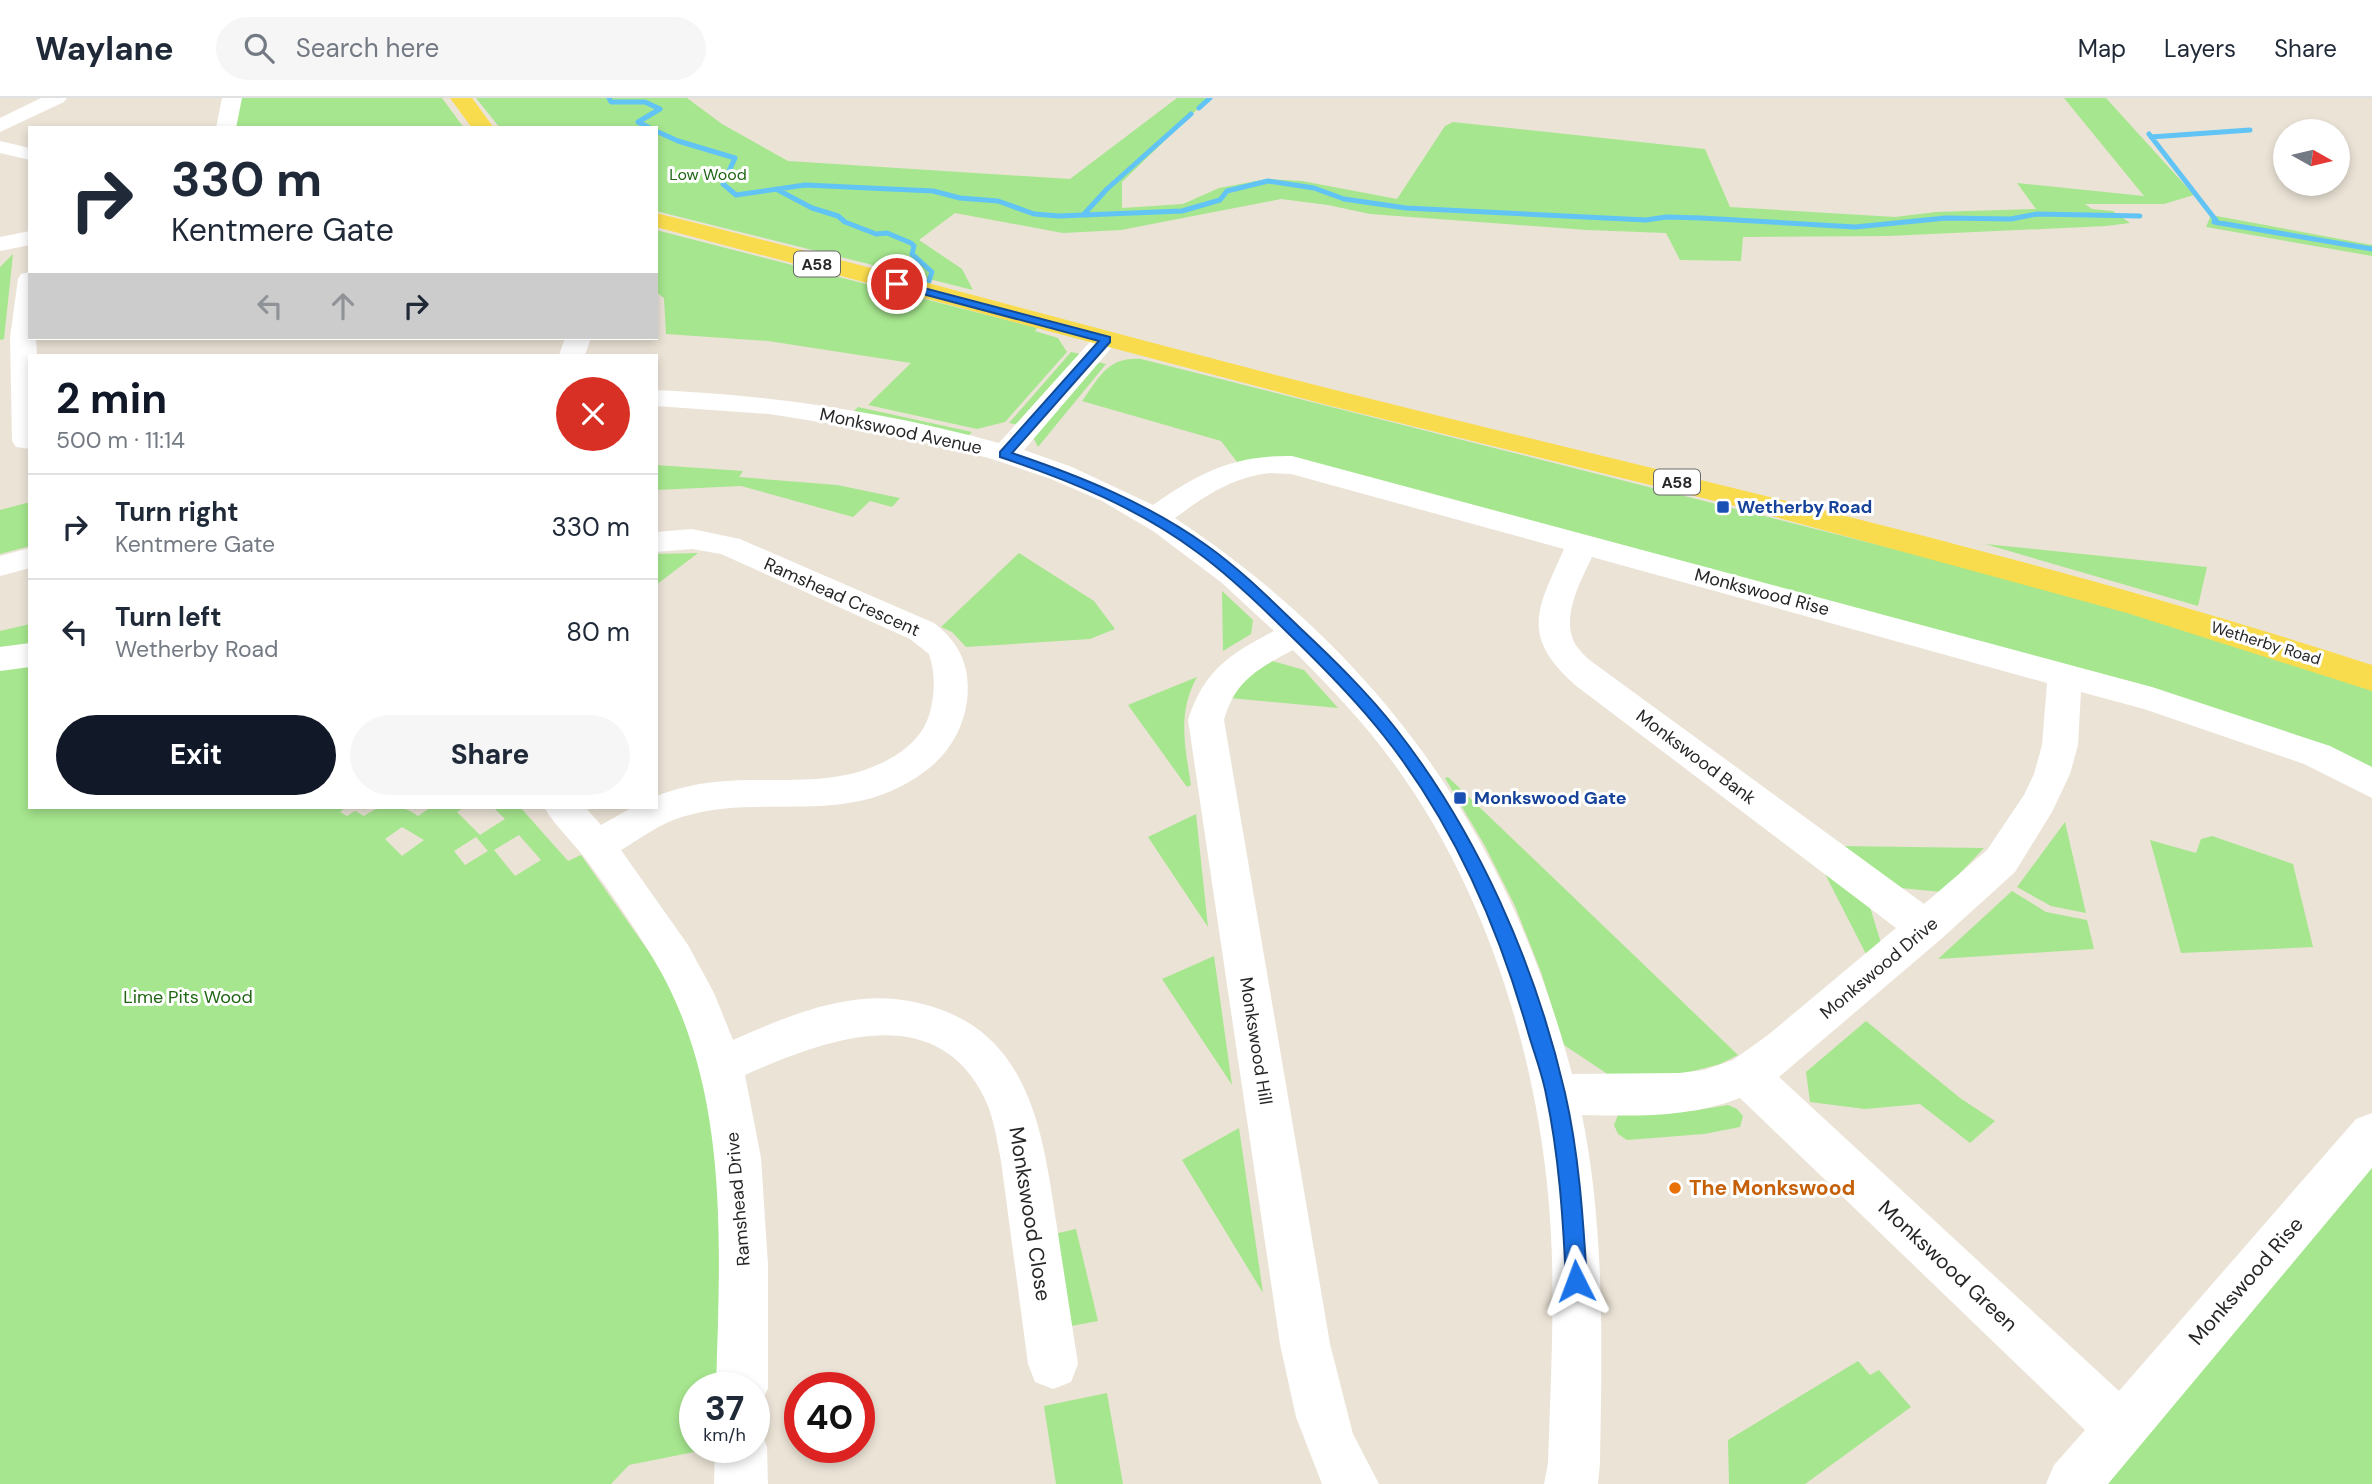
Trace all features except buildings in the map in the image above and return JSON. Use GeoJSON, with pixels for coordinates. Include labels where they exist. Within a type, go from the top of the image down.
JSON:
{"type":"FeatureCollection","features":[{"type":"Feature","properties":{"kind":"main road"},"geometry":{"type":"LineString","coordinates":[[461,98],[482,126]]}},
{"type":"Feature","properties":{"kind":"main road","name":"Wetherby Road"},"geometry":{"type":"LineString","coordinates":[[658,221],[1106,339],[1746,499],[1844,527],[2088,589],[2290,650],[2372,678]]}},
{"type":"Feature","properties":{"kind":"street"},"geometry":{"type":"LineString","coordinates":[[0,126],[57,98]]}},
{"type":"Feature","properties":{"kind":"street"},"geometry":{"type":"LineString","coordinates":[[226,126],[232,98]]}},
{"type":"Feature","properties":{"kind":"street"},"geometry":{"type":"LineString","coordinates":[[0,147],[28,154]]}},
{"type":"Feature","properties":{"kind":"street"},"geometry":{"type":"LineString","coordinates":[[0,244],[28,238]]}},
{"type":"Feature","properties":{"kind":"street"},"geometry":{"type":"LineString","coordinates":[[19,443],[23,337],[28,296]]}},
{"type":"Feature","properties":{"kind":"street"},"geometry":{"type":"LineString","coordinates":[[1004,454],[1106,339]]}},
{"type":"Feature","properties":{"kind":"street","name":"Monkswood Avenue"},"geometry":{"type":"LineString","coordinates":[[658,398],[806,411],[946,438],[1061,473],[1112,496],[1201,548],[1231,571],[1329,664],[1388,730],[1415,766],[1464,845],[1493,907],[1526,992],[1556,1094],[1572,1202],[1578,1307],[1574,1463],[1571,1484]]}},
{"type":"Feature","properties":{"kind":"street","name":"Monkswood Rise"},"geometry":{"type":"LineString","coordinates":[[1154,519],[1218,475],[1265,463],[1292,465],[2065,674],[2272,738],[2317,755],[2372,784]]}},
{"type":"Feature","properties":{"kind":"street","name":"Ramshead Crescent"},"geometry":{"type":"LineString","coordinates":[[597,846],[681,802],[710,798],[851,792],[886,780],[911,765],[938,739],[949,706],[951,679],[943,649],[922,631],[729,546],[692,539],[658,542]]}},
{"type":"Feature","properties":{"kind":"street","name":"Monkswood Bank"},"geometry":{"type":"LineString","coordinates":[[1582,543],[1555,607],[1553,629],[1562,652],[1587,676],[1926,928]]}},
{"type":"Feature","properties":{"kind":"street"},"geometry":{"type":"LineString","coordinates":[[0,566],[28,559]]}},
{"type":"Feature","properties":{"kind":"street","name":"Monkswood Hill"},"geometry":{"type":"LineString","coordinates":[[1297,634],[1235,668],[1219,685],[1210,701],[1206,720],[1305,1344],[1318,1408],[1336,1460],[1352,1484]]}},
{"type":"Feature","properties":{"kind":"street"},"geometry":{"type":"LineString","coordinates":[[0,659],[28,655]]}},
{"type":"Feature","properties":{"kind":"street","name":"Monkswood Drive"},"geometry":{"type":"LineString","coordinates":[[1556,1094],[1674,1094],[1704,1089],[1746,1075],[1783,1049],[2001,861],[2039,802],[2060,745],[2065,674]]}},
{"type":"Feature","properties":{"kind":"street","name":"Ramshead Drive"},"geometry":{"type":"LineString","coordinates":[[565,809],[597,846],[674,957],[693,993],[721,1065],[738,1158],[744,1265],[742,1372]]}},
{"type":"Feature","properties":{"kind":"street","name":"Monkswood Close"},"geometry":{"type":"LineString","coordinates":[[721,1065],[827,1025],[870,1017],[912,1020],[941,1029],[967,1044],[994,1072],[1014,1115],[1022,1150],[1053,1364]]}},
{"type":"Feature","properties":{"kind":"street","name":"Monkswood Green"},"geometry":{"type":"LineString","coordinates":[[1746,1075],[2120,1427]]}},
{"type":"Feature","properties":{"kind":"street","name":"Monkswood Rise"},"geometry":{"type":"LineString","coordinates":[[2073,1484],[2372,1134]]}},
{"type":"Feature","properties":{"kind":"street"},"geometry":{"type":"LineString","coordinates":[[741,1463],[741,1484]]}},
{"type":"Feature","properties":{"kind":"green space"},"geometry":{"type":"Polygon","coordinates":[[[241,98],[442,98],[463,126],[235,126],[241,98]]]}},
{"type":"Feature","properties":{"kind":"green space"},"geometry":{"type":"Polygon","coordinates":[[[476,98],[687,98],[722,124],[788,161],[1070,179],[1177,98],[1209,98],[1122,182],[1122,208],[1183,204],[1219,188],[1267,179],[1302,181],[1397,199],[1445,126],[1453,122],[1705,149],[1730,207],[1895,217],[1936,212],[2036,209],[2017,183],[2144,196],[2064,98],[2106,98],[2194,195],[2164,204],[2085,204],[2092,209],[2113,211],[2130,223],[2106,226],[1888,236],[1743,237],[1741,261],[1680,260],[1666,233],[1370,214],[1281,199],[1121,230],[1063,233],[955,213],[919,240],[962,269],[973,290],[658,211],[658,126],[498,126],[476,98]]]}},
{"type":"Feature","properties":{"kind":"green space"},"geometry":{"type":"Polygon","coordinates":[[[2211,215],[2372,245],[2372,256],[2206,227],[2211,215]]]}},
{"type":"Feature","properties":{"kind":"green space","name":"Low Wood"},"geometry":{"type":"Polygon","coordinates":[[[658,231],[1037,328],[1035,331],[1058,338],[1067,352],[1005,422],[977,429],[868,405],[911,363],[768,341],[666,334],[664,298],[658,294],[658,231]]]}},
{"type":"Feature","properties":{"kind":"green space"},"geometry":{"type":"Polygon","coordinates":[[[13,254],[4,339],[0,340],[0,267],[13,254]]]}},
{"type":"Feature","properties":{"kind":"green space"},"geometry":{"type":"Polygon","coordinates":[[[1071,352],[1081,354],[1019,425],[1009,423],[1071,352]]]}},
{"type":"Feature","properties":{"kind":"green space"},"geometry":{"type":"Polygon","coordinates":[[[1129,359],[1141,359],[2081,596],[2372,688],[2372,784],[2317,755],[1318,471],[1241,467],[1221,441],[1082,401],[1112,365],[1129,359]]]}},
{"type":"Feature","properties":{"kind":"green space"},"geometry":{"type":"Polygon","coordinates":[[[1097,362],[1106,364],[1038,447],[1033,437],[1097,362]]]}},
{"type":"Feature","properties":{"kind":"green space"},"geometry":{"type":"Polygon","coordinates":[[[858,407],[972,432],[967,437],[853,412],[858,407]]]}},
{"type":"Feature","properties":{"kind":"green space"},"geometry":{"type":"Polygon","coordinates":[[[658,465],[743,471],[739,477],[837,485],[900,498],[892,507],[870,501],[853,517],[741,486],[658,490],[658,465]]]}},
{"type":"Feature","properties":{"kind":"green space"},"geometry":{"type":"Polygon","coordinates":[[[28,503],[28,547],[0,554],[0,510],[28,503]]]}},
{"type":"Feature","properties":{"kind":"green space"},"geometry":{"type":"Polygon","coordinates":[[[1985,544],[2207,567],[2198,606],[1985,544]]]}},
{"type":"Feature","properties":{"kind":"green space"},"geometry":{"type":"Polygon","coordinates":[[[698,553],[658,583],[658,554],[698,553]]]}},
{"type":"Feature","properties":{"kind":"green space"},"geometry":{"type":"Polygon","coordinates":[[[1019,553],[1094,601],[1115,629],[1090,639],[966,647],[952,632],[941,627],[1019,553]]]}},
{"type":"Feature","properties":{"kind":"green space"},"geometry":{"type":"Polygon","coordinates":[[[1222,591],[1253,620],[1251,634],[1223,651],[1222,591]]]}},
{"type":"Feature","properties":{"kind":"green space"},"geometry":{"type":"Polygon","coordinates":[[[28,624],[28,644],[0,647],[0,631],[28,624]]]}},
{"type":"Feature","properties":{"kind":"green space","name":"Lime Pits Wood"},"geometry":{"type":"Polygon","coordinates":[[[28,655],[28,809],[344,809],[340,812],[347,816],[355,811],[364,816],[378,809],[404,809],[418,816],[428,809],[462,809],[457,812],[480,835],[505,819],[495,809],[522,809],[568,861],[581,855],[661,969],[693,1039],[715,1109],[723,1372],[679,1372],[679,1455],[629,1465],[611,1484],[0,1484],[0,659],[28,655]],[[402,827],[385,839],[402,856],[424,840],[402,827]],[[519,835],[494,850],[515,876],[541,860],[519,835]],[[476,837],[454,851],[465,865],[488,851],[476,837]]]}},
{"type":"Feature","properties":{"kind":"green space"},"geometry":{"type":"Polygon","coordinates":[[[1269,660],[1304,670],[1338,708],[1230,698],[1237,687],[1269,660]]]}},
{"type":"Feature","properties":{"kind":"green space"},"geometry":{"type":"Polygon","coordinates":[[[1197,677],[1185,717],[1185,743],[1191,785],[1187,787],[1128,705],[1197,677]]]}},
{"type":"Feature","properties":{"kind":"green space"},"geometry":{"type":"Polygon","coordinates":[[[1448,777],[1738,1055],[1720,1064],[1678,1075],[1609,1075],[1564,1045],[1541,972],[1515,906],[1485,846],[1445,778],[1448,777]]]}},
{"type":"Feature","properties":{"kind":"green space"},"geometry":{"type":"Polygon","coordinates":[[[1196,814],[1208,927],[1148,837],[1196,814]]]}},
{"type":"Feature","properties":{"kind":"green space"},"geometry":{"type":"Polygon","coordinates":[[[2065,822],[2086,913],[2051,906],[2017,887],[2065,822]]]}},
{"type":"Feature","properties":{"kind":"green space"},"geometry":{"type":"Polygon","coordinates":[[[2212,836],[2293,864],[2313,947],[2181,953],[2150,840],[2196,853],[2201,839],[2212,836]]]}},
{"type":"Feature","properties":{"kind":"green space"},"geometry":{"type":"Polygon","coordinates":[[[1838,846],[1984,848],[1942,892],[1890,887],[1838,846]]]}},
{"type":"Feature","properties":{"kind":"green space"},"geometry":{"type":"Polygon","coordinates":[[[1823,870],[1870,907],[1881,943],[1866,954],[1823,870]]]}},
{"type":"Feature","properties":{"kind":"green space"},"geometry":{"type":"Polygon","coordinates":[[[2012,891],[2046,912],[2087,920],[2094,949],[1938,959],[2012,891]]]}},
{"type":"Feature","properties":{"kind":"green space"},"geometry":{"type":"Polygon","coordinates":[[[1214,956],[1232,1085],[1162,979],[1214,956]]]}},
{"type":"Feature","properties":{"kind":"green space"},"geometry":{"type":"Polygon","coordinates":[[[1866,1021],[1960,1098],[1995,1121],[1970,1143],[1920,1104],[1865,1109],[1810,1102],[1806,1072],[1866,1021]]]}},
{"type":"Feature","properties":{"kind":"green space"},"geometry":{"type":"Polygon","coordinates":[[[1728,1105],[1743,1116],[1740,1127],[1704,1134],[1627,1140],[1618,1134],[1614,1125],[1618,1115],[1692,1111],[1728,1105]]]}},
{"type":"Feature","properties":{"kind":"green space"},"geometry":{"type":"Polygon","coordinates":[[[1239,1128],[1263,1293],[1182,1160],[1239,1128]]]}},
{"type":"Feature","properties":{"kind":"green space"},"geometry":{"type":"Polygon","coordinates":[[[2372,1134],[2372,1484],[2073,1484],[2372,1134]]]}},
{"type":"Feature","properties":{"kind":"green space"},"geometry":{"type":"Polygon","coordinates":[[[1076,1229],[1098,1321],[1071,1326],[1050,1235],[1076,1229]]]}},
{"type":"Feature","properties":{"kind":"green space"},"geometry":{"type":"Polygon","coordinates":[[[1858,1361],[1870,1375],[1879,1370],[1911,1407],[1805,1484],[1729,1484],[1728,1440],[1858,1361]]]}},
{"type":"Feature","properties":{"kind":"green space"},"geometry":{"type":"Polygon","coordinates":[[[1107,1393],[1123,1484],[1056,1484],[1044,1406],[1107,1393]]]}},
{"type":"Feature","properties":{"kind":"waterway"},"geometry":{"type":"LineString","coordinates":[[609,98],[611,102],[645,102],[660,109],[638,122],[646,126]]}},
{"type":"Feature","properties":{"kind":"waterway"},"geometry":{"type":"LineString","coordinates":[[1199,108],[1210,98]]}},
{"type":"Feature","properties":{"kind":"waterway"},"geometry":{"type":"LineString","coordinates":[[1085,213],[1107,189],[1191,114]]}},
{"type":"Feature","properties":{"kind":"waterway"},"geometry":{"type":"LineString","coordinates":[[2151,137],[2250,130]]}},
{"type":"Feature","properties":{"kind":"waterway"},"geometry":{"type":"LineString","coordinates":[[658,132],[678,141],[735,158],[723,184],[736,195],[805,185],[933,191],[960,198],[998,201],[1034,214],[1059,216],[1182,211],[1220,200],[1227,191],[1268,181],[1314,188],[1344,199],[1406,208],[1646,220],[1666,217],[1701,218],[1855,227],[1946,218],[2011,219],[2037,214],[2140,216]]}},
{"type":"Feature","properties":{"kind":"waterway"},"geometry":{"type":"LineString","coordinates":[[2151,137],[2218,223]]}},
{"type":"Feature","properties":{"kind":"waterway"},"geometry":{"type":"LineString","coordinates":[[778,190],[812,208],[838,216],[845,222],[876,234],[887,233],[911,243],[914,246],[912,254],[932,272],[929,281]]}},
{"type":"Feature","properties":{"kind":"waterway"},"geometry":{"type":"LineString","coordinates":[[2218,223],[2372,249]]}},
{"type":"Feature","properties":{"kind":"place","name":"Wetherby Road"},"geometry":{"type":"Point","coordinates":[1723,507]}},
{"type":"Feature","properties":{"kind":"place","name":"Monkswood Gate"},"geometry":{"type":"Point","coordinates":[1460,798]}},
{"type":"Feature","properties":{"kind":"place","name":"The Monkswood"},"geometry":{"type":"Point","coordinates":[1675,1188]}},
{"type":"Feature","properties":{"kind":"route"},"geometry":{"type":"LineString","coordinates":[[897,284],[1106,339],[1060,395],[1004,454],[1061,473],[1112,496],[1201,548],[1257,594],[1329,664],[1388,730],[1415,766],[1470,857],[1526,992],[1556,1094],[1572,1202],[1576,1281]]}}]}
